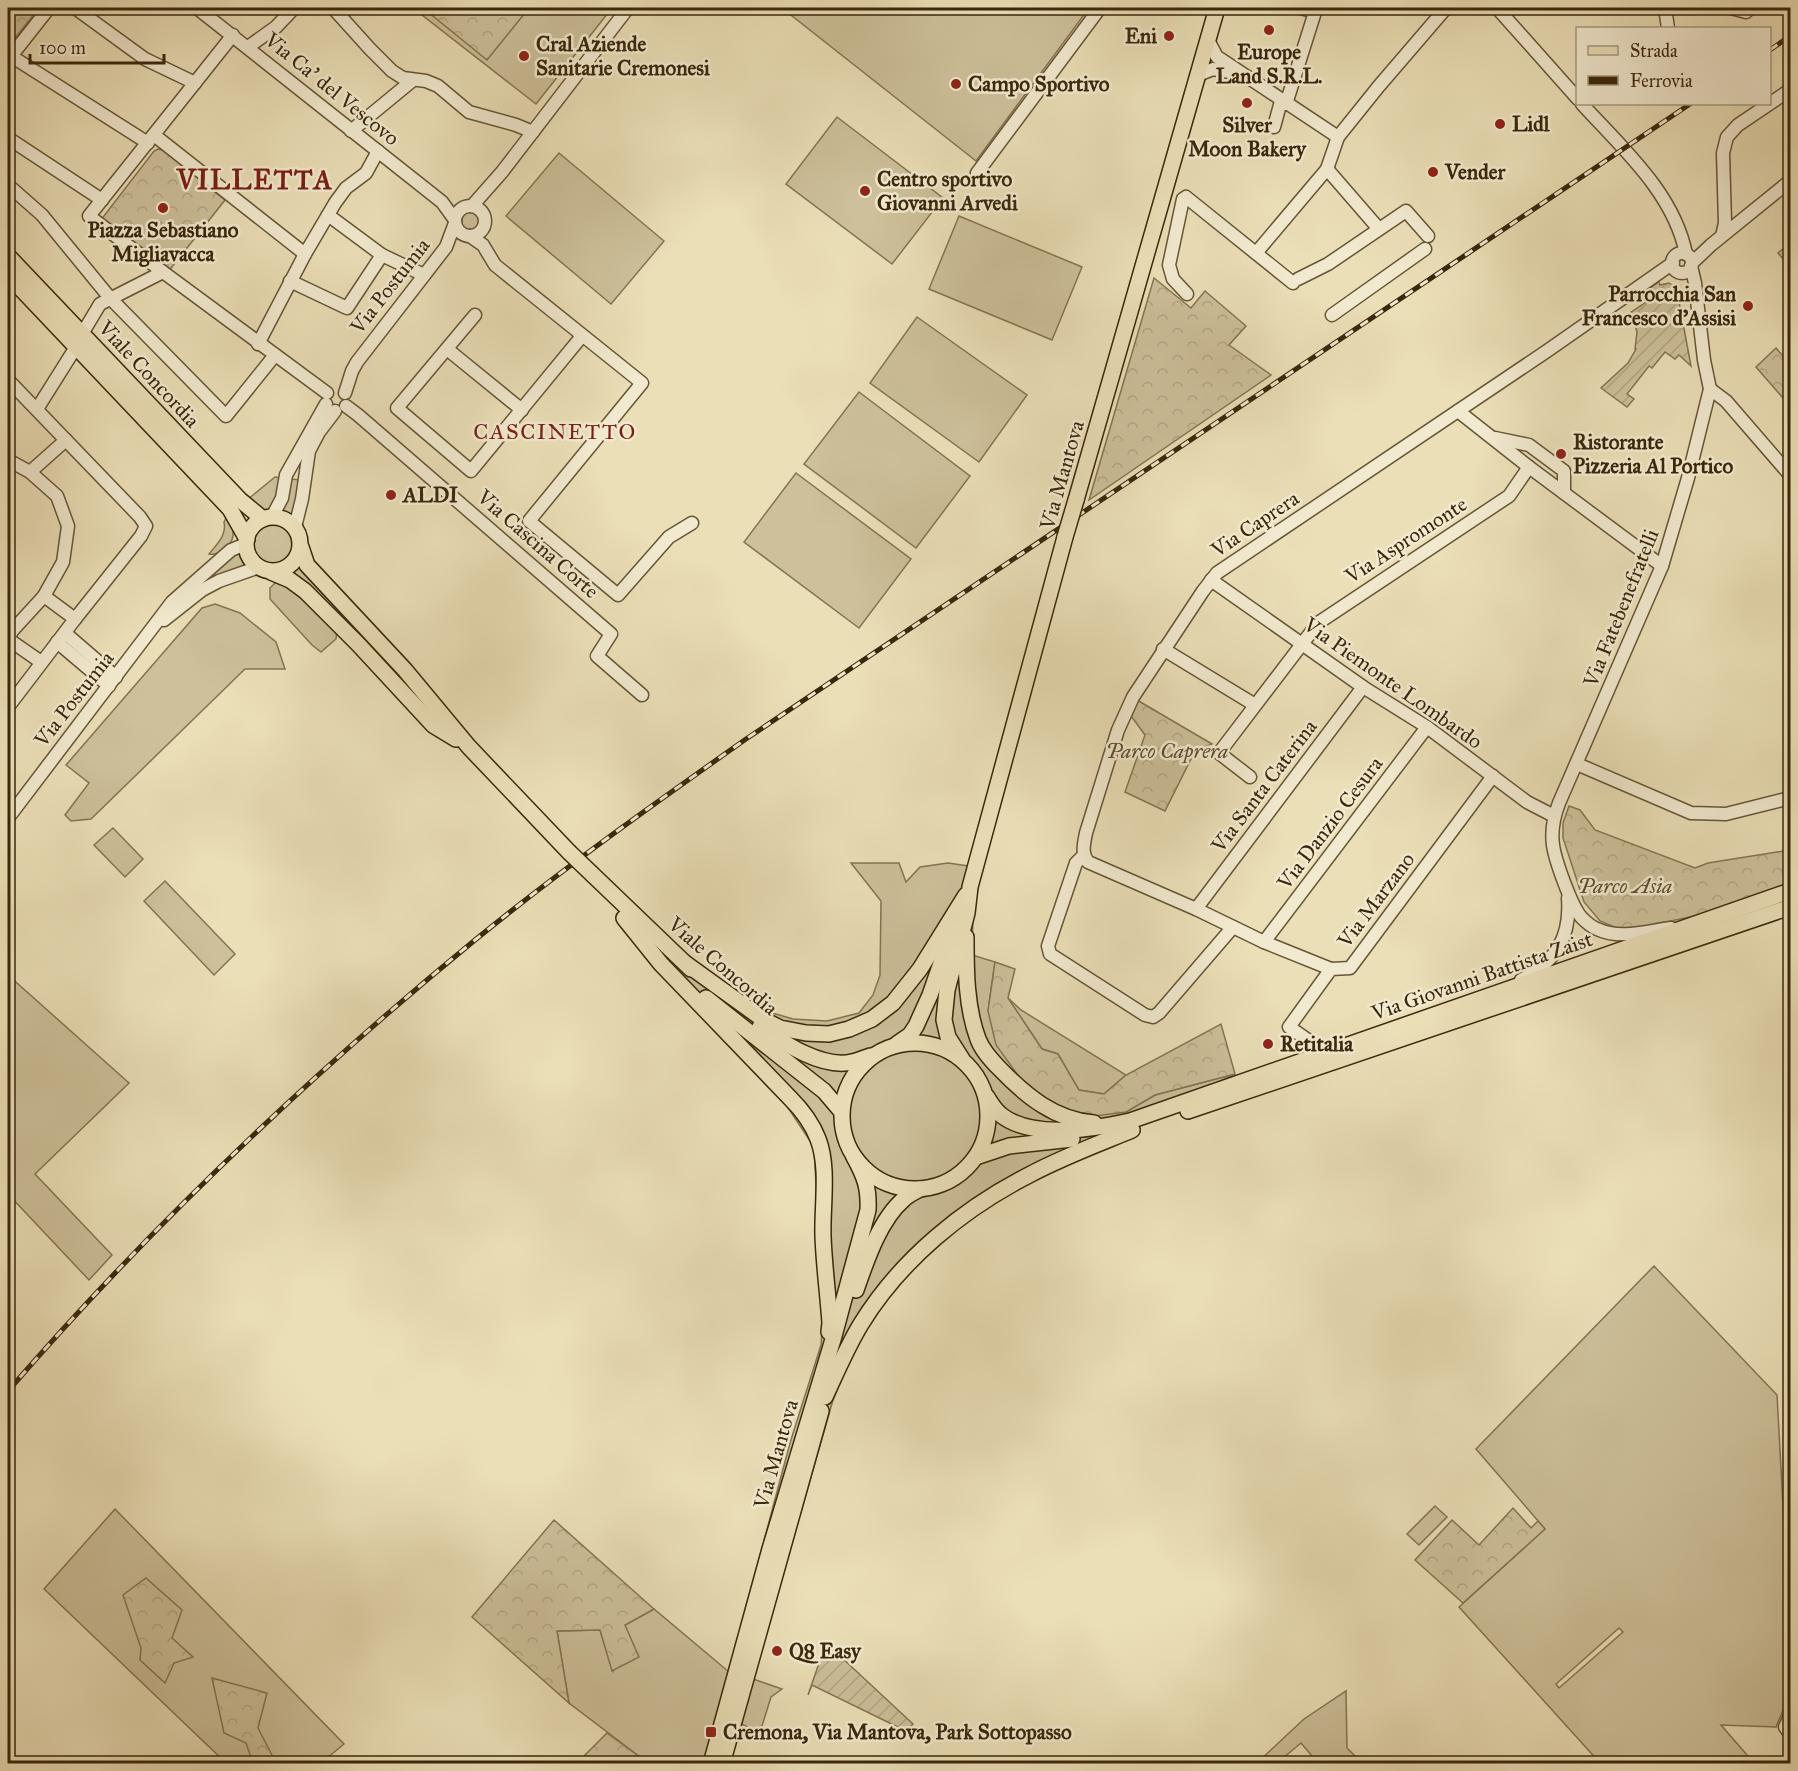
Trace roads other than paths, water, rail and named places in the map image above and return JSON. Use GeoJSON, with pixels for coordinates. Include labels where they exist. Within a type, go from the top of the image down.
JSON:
{"type":"FeatureCollection","features":[{"type":"Feature","properties":{"kind":"main road","name":"Via Mantova"},"geometry":{"type":"LineString","coordinates":[[967,900],[1065,537],[1217,8]]}},
{"type":"Feature","properties":{"kind":"main road","name":"Viale Concordia"},"geometry":{"type":"LineString","coordinates":[[8,256],[79,341],[230,509],[246,542],[249,557],[265,570],[290,580],[305,591],[433,724],[469,747]]}},
{"type":"Feature","properties":{"kind":"main road","name":"Viale Concordia"},"geometry":{"type":"LineString","coordinates":[[8,275],[79,341],[240,500],[268,518],[280,518],[295,527],[307,565],[405,670],[469,747],[593,875],[717,993],[776,1038],[809,1055],[825,1061],[844,1063],[876,1054]]}},
{"type":"Feature","properties":{"kind":"main road"},"geometry":{"type":"LineString","coordinates":[[246,542],[252,527],[268,518]]}},
{"type":"Feature","properties":{"kind":"main road"},"geometry":{"type":"LineString","coordinates":[[265,570],[279,571],[287,568],[294,562],[301,547]]}},
{"type":"Feature","properties":{"kind":"main road","name":"Viale Concordia"},"geometry":{"type":"LineString","coordinates":[[593,875],[624,918],[704,996],[824,1090],[842,1111]]}},
{"type":"Feature","properties":{"kind":"main road","name":"Via Giovanni Battista Zaist"},"geometry":{"type":"LineString","coordinates":[[987,1097],[1002,1116],[1026,1126],[1074,1131],[1130,1121],[1791,891]]}},
{"type":"Feature","properties":{"kind":"main road"},"geometry":{"type":"LineString","coordinates":[[685,963],[764,1020],[780,1028],[806,1033],[829,1034],[849,1029],[872,1019],[893,1003],[920,969],[967,900]]}},
{"type":"Feature","properties":{"kind":"main road"},"geometry":{"type":"LineString","coordinates":[[967,900],[947,990],[944,1020],[948,1037],[962,1059],[977,1076],[987,1097],[987,1128],[976,1156],[956,1177],[939,1185],[905,1189],[876,1178],[854,1157],[844,1135],[842,1111],[844,1094],[862,1065],[876,1054],[910,1035],[916,1026],[967,900]]}},
{"type":"Feature","properties":{"kind":"main road"},"geometry":{"type":"LineString","coordinates":[[967,900],[966,947],[969,1001],[979,1042],[1009,1079],[1046,1108],[1088,1123],[1115,1124]]}},
{"type":"Feature","properties":{"kind":"main road","name":"Via Giovanni Battista Zaist"},"geometry":{"type":"LineString","coordinates":[[976,1156],[1009,1146],[1087,1138],[1132,1130],[1791,907]]}},
{"type":"Feature","properties":{"kind":"main road"},"geometry":{"type":"LineString","coordinates":[[624,918],[661,964],[802,1111],[818,1140],[822,1156],[823,1235],[830,1323],[821,1393]]}},
{"type":"Feature","properties":{"kind":"main road"},"geometry":{"type":"LineString","coordinates":[[897,1044],[914,1042],[931,1044],[962,1059]]}},
{"type":"Feature","properties":{"kind":"main road"},"geometry":{"type":"LineString","coordinates":[[821,1393],[874,1305],[928,1244],[972,1209],[1031,1174],[1132,1130]]}},
{"type":"Feature","properties":{"kind":"main road","name":"Via Mantova"},"geometry":{"type":"LineString","coordinates":[[722,1764],[868,1210],[865,1176],[854,1157]]}},
{"type":"Feature","properties":{"kind":"main road","name":"Via Mantova"},"geometry":{"type":"LineString","coordinates":[[711,1764],[770,1549],[868,1256],[894,1208],[906,1197],[920,1189]]}},
{"type":"Feature","properties":{"kind":"street"},"geometry":{"type":"LineString","coordinates":[[50,8],[9,58],[151,139],[305,254]]}},
{"type":"Feature","properties":{"kind":"street"},"geometry":{"type":"LineString","coordinates":[[75,8],[145,59],[195,83]]}},
{"type":"Feature","properties":{"kind":"street","name":"Via Ca' del Vescovo"},"geometry":{"type":"LineString","coordinates":[[198,8],[442,202],[455,221]]}},
{"type":"Feature","properties":{"kind":"street"},"geometry":{"type":"LineString","coordinates":[[248,47],[276,27],[294,8]]}},
{"type":"Feature","properties":{"kind":"street"},"geometry":{"type":"LineString","coordinates":[[333,8],[392,71],[403,78],[426,81],[438,86],[469,112],[533,132]]}},
{"type":"Feature","properties":{"kind":"street","name":"Via Postumia"},"geometry":{"type":"LineString","coordinates":[[295,527],[302,499],[309,451],[352,371],[370,344],[446,247],[458,212],[468,207],[502,172],[628,8]]}},
{"type":"Feature","properties":{"kind":"street"},"geometry":{"type":"LineString","coordinates":[[977,173],[1100,8]]}},
{"type":"Feature","properties":{"kind":"street"},"geometry":{"type":"LineString","coordinates":[[1274,127],[1315,12],[1301,8]]}},
{"type":"Feature","properties":{"kind":"street"},"geometry":{"type":"LineString","coordinates":[[1256,253],[1327,169],[1338,137],[1379,86],[1443,11],[1453,8]]}},
{"type":"Feature","properties":{"kind":"street"},"geometry":{"type":"LineString","coordinates":[[1496,8],[1576,97]]}},
{"type":"Feature","properties":{"kind":"street"},"geometry":{"type":"LineString","coordinates":[[1665,8],[1668,27]]}},
{"type":"Feature","properties":{"kind":"street"},"geometry":{"type":"LineString","coordinates":[[1731,8],[1746,12],[1751,8]]}},
{"type":"Feature","properties":{"kind":"street"},"geometry":{"type":"LineString","coordinates":[[233,36],[89,216],[258,344],[336,399]]}},
{"type":"Feature","properties":{"kind":"street"},"geometry":{"type":"LineString","coordinates":[[1208,40],[1217,57],[1283,103],[1338,137]]}},
{"type":"Feature","properties":{"kind":"street"},"geometry":{"type":"LineString","coordinates":[[1198,75],[1214,69],[1242,75]]}},
{"type":"Feature","properties":{"kind":"street"},"geometry":{"type":"LineString","coordinates":[[351,131],[413,80]]}},
{"type":"Feature","properties":{"kind":"street"},"geometry":{"type":"LineString","coordinates":[[1771,103],[1791,90]]}},
{"type":"Feature","properties":{"kind":"street","name":"Via Fatebenefratelli"},"geometry":{"type":"LineString","coordinates":[[1583,105],[1654,184],[1666,201],[1678,227],[1686,283],[1697,296],[1704,360],[1710,389],[1688,478],[1662,566],[1554,816],[1553,845],[1568,891],[1580,917],[1595,929],[1620,935],[1699,924]]}},
{"type":"Feature","properties":{"kind":"street"},"geometry":{"type":"LineString","coordinates":[[1722,236],[1725,223],[1723,153],[1727,137],[1738,125],[1768,105]]}},
{"type":"Feature","properties":{"kind":"street"},"geometry":{"type":"LineString","coordinates":[[8,138],[102,200]]}},
{"type":"Feature","properties":{"kind":"street"},"geometry":{"type":"LineString","coordinates":[[258,344],[290,281],[328,215],[346,188],[366,173],[378,152]]}},
{"type":"Feature","properties":{"kind":"street"},"geometry":{"type":"LineString","coordinates":[[1327,169],[1379,229]]}},
{"type":"Feature","properties":{"kind":"street","name":"Via Postumia"},"geometry":{"type":"LineString","coordinates":[[483,245],[484,216],[489,198],[502,172]]}},
{"type":"Feature","properties":{"kind":"street","name":"Via Caprera"},"geometry":{"type":"LineString","coordinates":[[1233,927],[1159,1013],[1153,1017],[1145,1015],[1050,954],[1048,946],[1076,863],[1083,856],[1086,833],[1118,730],[1133,697],[1211,580],[1217,573],[1651,280],[1711,245],[1791,181]]}},
{"type":"Feature","properties":{"kind":"street"},"geometry":{"type":"LineString","coordinates":[[8,186],[42,215],[110,298],[225,416],[275,355]]}},
{"type":"Feature","properties":{"kind":"street"},"geometry":{"type":"LineString","coordinates":[[1186,294],[1173,279],[1168,265],[1183,199],[1186,197],[1295,281],[1328,264],[1406,212],[1427,243],[1332,315]]}},
{"type":"Feature","properties":{"kind":"street","name":"Via Ca' del Vescovo"},"geometry":{"type":"LineString","coordinates":[[442,202],[468,207]]}},
{"type":"Feature","properties":{"kind":"street"},"geometry":{"type":"LineString","coordinates":[[1725,202],[1737,215],[1752,213]]}},
{"type":"Feature","properties":{"kind":"street"},"geometry":{"type":"LineString","coordinates":[[468,207],[479,209],[484,216]]}},
{"type":"Feature","properties":{"kind":"street"},"geometry":{"type":"LineString","coordinates":[[328,215],[382,255],[424,275]]}},
{"type":"Feature","properties":{"kind":"street","name":"Via Postumia"},"geometry":{"type":"LineString","coordinates":[[455,221],[458,231],[483,245],[495,265],[642,383],[529,521],[618,595],[669,537],[692,523]]}},
{"type":"Feature","properties":{"kind":"street"},"geometry":{"type":"LineString","coordinates":[[446,247],[467,236],[477,234],[483,229]]}},
{"type":"Feature","properties":{"kind":"street"},"geometry":{"type":"LineString","coordinates":[[290,281],[347,308],[382,255]]}},
{"type":"Feature","properties":{"kind":"street"},"geometry":{"type":"LineString","coordinates":[[36,409],[100,304],[163,272]]}},
{"type":"Feature","properties":{"kind":"street"},"geometry":{"type":"LineString","coordinates":[[476,315],[397,408],[471,471],[582,336]]}},
{"type":"Feature","properties":{"kind":"street"},"geometry":{"type":"LineString","coordinates":[[447,349],[522,410]]}},
{"type":"Feature","properties":{"kind":"street"},"geometry":{"type":"LineString","coordinates":[[8,380],[146,526],[141,536],[8,707]]}},
{"type":"Feature","properties":{"kind":"street"},"geometry":{"type":"LineString","coordinates":[[1710,389],[1726,401],[1791,476]]}},
{"type":"Feature","properties":{"kind":"street","name":"Via Postumia"},"geometry":{"type":"LineString","coordinates":[[268,518],[282,498],[286,475],[336,399]]}},
{"type":"Feature","properties":{"kind":"street","name":"Via Cascina Corte"},"geometry":{"type":"LineString","coordinates":[[336,399],[452,495],[611,634],[597,656],[642,695]]}},
{"type":"Feature","properties":{"kind":"street"},"geometry":{"type":"LineString","coordinates":[[1458,411],[1662,566]]}},
{"type":"Feature","properties":{"kind":"street"},"geometry":{"type":"LineString","coordinates":[[1493,437],[1529,446],[1564,471],[1564,493]]}},
{"type":"Feature","properties":{"kind":"street"},"geometry":{"type":"LineString","coordinates":[[30,472],[66,440]]}},
{"type":"Feature","properties":{"kind":"street"},"geometry":{"type":"LineString","coordinates":[[8,460],[30,472],[57,496],[68,526],[63,562],[44,596],[9,634],[41,662]]}},
{"type":"Feature","properties":{"kind":"street","name":"Via Aspromonte"},"geometry":{"type":"LineString","coordinates":[[1250,777],[1219,753],[1318,623],[1509,496],[1529,467]]}},
{"type":"Feature","properties":{"kind":"street","name":"Via Postumia"},"geometry":{"type":"LineString","coordinates":[[8,818],[171,602],[231,550],[246,542]]}},
{"type":"Feature","properties":{"kind":"street","name":"Via Postumia"},"geometry":{"type":"LineString","coordinates":[[150,632],[202,590],[219,581],[265,570]]}},
{"type":"Feature","properties":{"kind":"street","name":"Via Piemonte Lombardo"},"geometry":{"type":"LineString","coordinates":[[1211,580],[1363,687],[1427,727],[1527,802],[1554,816]]}},
{"type":"Feature","properties":{"kind":"street"},"geometry":{"type":"LineString","coordinates":[[44,596],[75,620]]}},
{"type":"Feature","properties":{"kind":"street"},"geometry":{"type":"LineString","coordinates":[[61,637],[112,681]]}},
{"type":"Feature","properties":{"kind":"street"},"geometry":{"type":"LineString","coordinates":[[1163,649],[1255,705]]}},
{"type":"Feature","properties":{"kind":"street","name":"Via Santa Caterina"},"geometry":{"type":"LineString","coordinates":[[1196,909],[1363,687]]}},
{"type":"Feature","properties":{"kind":"street","name":"Via Danzio Cesura"},"geometry":{"type":"LineString","coordinates":[[1264,942],[1427,727]]}},
{"type":"Feature","properties":{"kind":"street"},"geometry":{"type":"LineString","coordinates":[[1577,764],[1691,813],[1726,814],[1791,798]]}},
{"type":"Feature","properties":{"kind":"street","name":"Via Marzano"},"geometry":{"type":"LineString","coordinates":[[1325,1052],[1289,1027],[1331,969],[1350,968],[1493,776]]}},
{"type":"Feature","properties":{"kind":"street"},"geometry":{"type":"LineString","coordinates":[[1083,856],[1096,867],[1196,909],[1264,942],[1331,969]]}},
{"type":"Feature","properties":{"kind":"street","name":"Via Fatebenefratelli"},"geometry":{"type":"LineString","coordinates":[[1495,994],[1530,976],[1545,965],[1558,948],[1565,936],[1569,916],[1568,891]]}},
{"type":"Feature","properties":{"kind":"street"},"geometry":{"type":"LineString","coordinates":[[1791,1716],[1785,1728],[1791,1734]]}},
{"type":"Feature","properties":{"kind":"railway"},"geometry":{"type":"LineString","coordinates":[[1771,49],[1790,36]]}},
{"type":"Feature","properties":{"kind":"railway"},"geometry":{"type":"LineString","coordinates":[[8,1391],[117,1271],[232,1155],[413,992],[541,888],[746,739],[1689,105]]}},
{"type":"Feature","properties":{"kind":"place","name":"Europe Land S.R.L."},"geometry":{"type":"Point","coordinates":[1269,30]}},
{"type":"Feature","properties":{"kind":"place","name":"Eni"},"geometry":{"type":"Point","coordinates":[1169,36]}},
{"type":"Feature","properties":{"kind":"place","name":"Cral Aziende Sanitarie Cremonesi"},"geometry":{"type":"Point","coordinates":[524,56]}},
{"type":"Feature","properties":{"kind":"place","name":"Campo Sportivo"},"geometry":{"type":"Point","coordinates":[956,84]}},
{"type":"Feature","properties":{"kind":"place","name":"Silver Moon Bakery"},"geometry":{"type":"Point","coordinates":[1247,103]}},
{"type":"Feature","properties":{"kind":"place","name":"Lidl"},"geometry":{"type":"Point","coordinates":[1500,124]}},
{"type":"Feature","properties":{"kind":"place","name":"Vender"},"geometry":{"type":"Point","coordinates":[1433,172]}},
{"type":"Feature","properties":{"kind":"place","name":"Centro sportivo Giovanni Arvedi"},"geometry":{"type":"Point","coordinates":[865,191]}},
{"type":"Feature","properties":{"kind":"place","name":"Piazza Sebastiano Migliavacca"},"geometry":{"type":"Point","coordinates":[163,208]}},
{"type":"Feature","properties":{"kind":"place","name":"Parrocchia San Francesco d'Assisi"},"geometry":{"type":"Point","coordinates":[1748,306]}},
{"type":"Feature","properties":{"kind":"place","name":"Ristorante Pizzeria Al Portico"},"geometry":{"type":"Point","coordinates":[1561,454]}},
{"type":"Feature","properties":{"kind":"place","name":"ALDI"},"geometry":{"type":"Point","coordinates":[391,495]}},
{"type":"Feature","properties":{"kind":"place","name":"Retitalia"},"geometry":{"type":"Point","coordinates":[1268,1044]}},
{"type":"Feature","properties":{"kind":"place","name":"Q8 Easy"},"geometry":{"type":"Point","coordinates":[777,1651]}},
{"type":"Feature","properties":{"kind":"place","name":"Cremona, Via Mantova, Park Sottopasso"},"geometry":{"type":"Point","coordinates":[711,1732]}},
{"type":"Feature","properties":{"kind":"district","name":"VILLETTA"},"geometry":{"type":"Point","coordinates":[255,179]}},
{"type":"Feature","properties":{"kind":"district","name":"CASCINETTO"},"geometry":{"type":"Point","coordinates":[555,431]}},
{"type":"Feature","properties":{"kind":"park label","name":"Parco Caprera"},"geometry":{"type":"Point","coordinates":[1167,751]}},
{"type":"Feature","properties":{"kind":"park label","name":"Parco Asia"},"geometry":{"type":"Point","coordinates":[1625,886]}}]}
